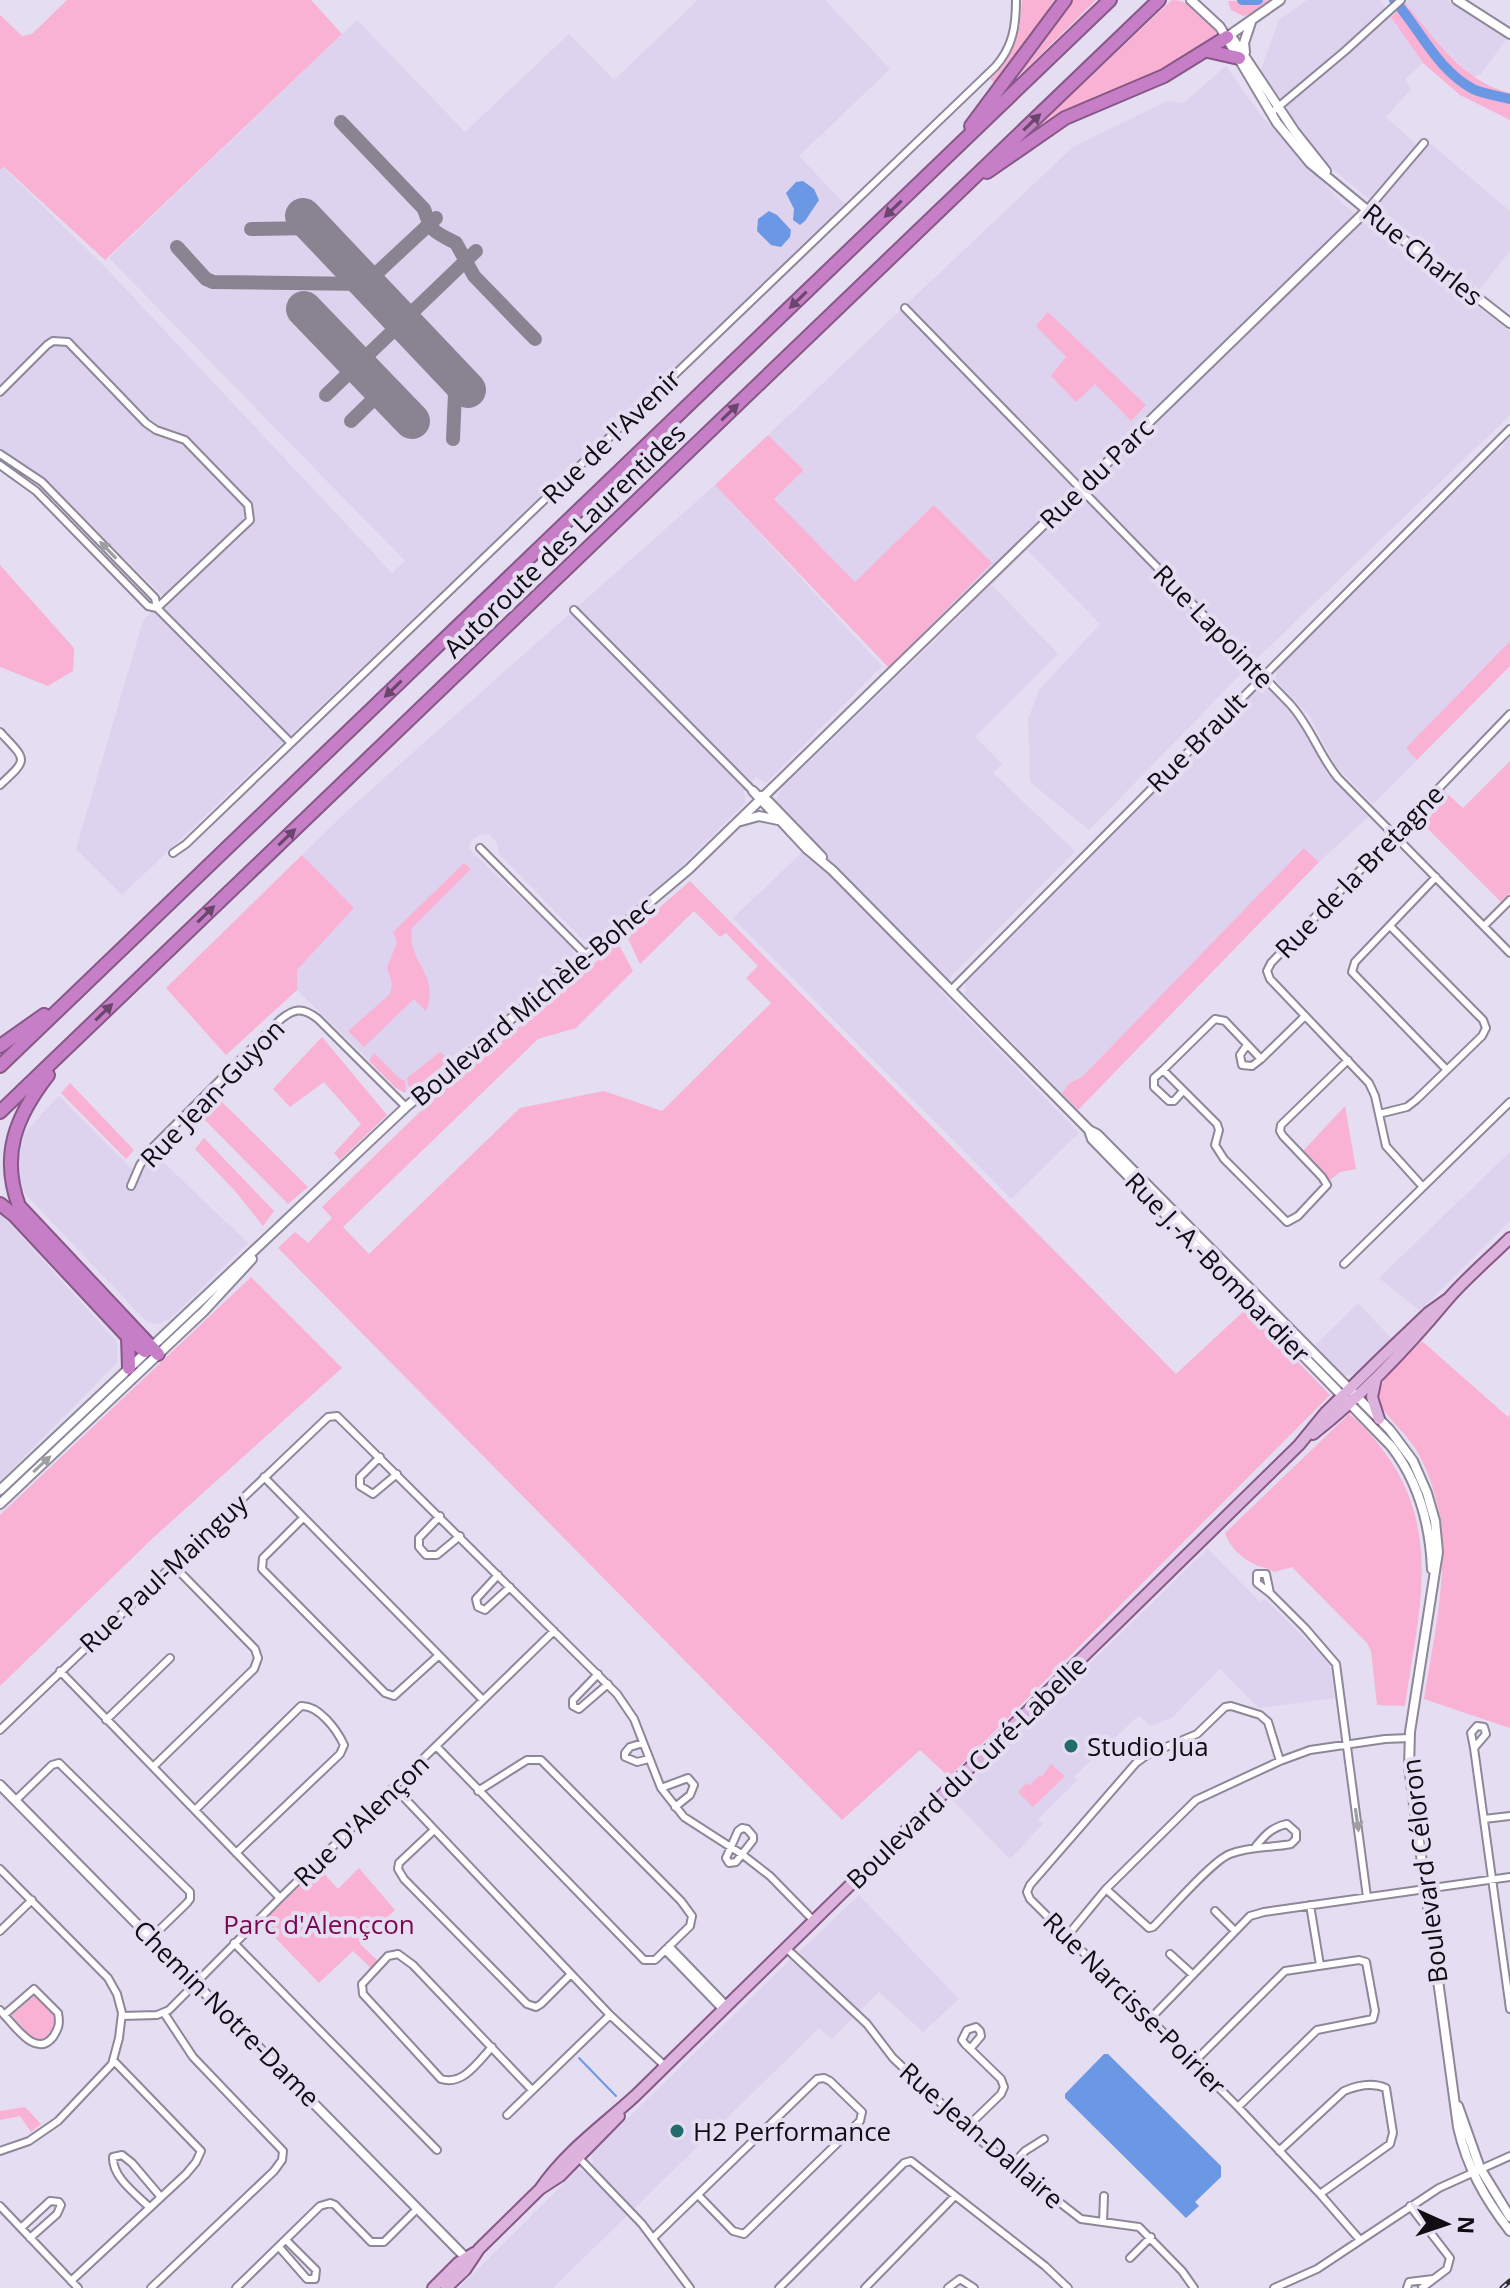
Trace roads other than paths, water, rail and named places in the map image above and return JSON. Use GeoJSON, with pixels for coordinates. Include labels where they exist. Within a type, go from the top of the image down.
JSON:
{"type":"FeatureCollection","features":[{"type":"Feature","properties":{"kind":"highway"},"geometry":{"type":"LineString","coordinates":[[949,155],[1012,75],[1064,0]]}},
{"type":"Feature","properties":{"kind":"highway","name":"Autoroute des Laurentides"},"geometry":{"type":"LineString","coordinates":[[0,1066],[1110,0]]}},
{"type":"Feature","properties":{"kind":"highway","name":"Autoroute des Laurentides"},"geometry":{"type":"LineString","coordinates":[[0,1112],[1159,0]]}},
{"type":"Feature","properties":{"kind":"highway"},"geometry":{"type":"LineString","coordinates":[[955,195],[1065,118],[1148,83],[1208,51],[1227,35]]}},
{"type":"Feature","properties":{"kind":"highway"},"geometry":{"type":"LineString","coordinates":[[1208,51],[1243,57]]}},
{"type":"Feature","properties":{"kind":"highway"},"geometry":{"type":"LineString","coordinates":[[0,1046],[76,993]]}},
{"type":"Feature","properties":{"kind":"highway"},"geometry":{"type":"LineString","coordinates":[[75,1040],[9,1127],[2,1150],[4,1179],[19,1206],[152,1353]]}},
{"type":"Feature","properties":{"kind":"highway"},"geometry":{"type":"LineString","coordinates":[[0,1204],[14,1215],[128,1337],[152,1353]]}},
{"type":"Feature","properties":{"kind":"highway"},"geometry":{"type":"LineString","coordinates":[[128,1337],[129,1368]]}},
{"type":"Feature","properties":{"kind":"main road","name":"Boulevard du Curé-Labelle"},"geometry":{"type":"LineString","coordinates":[[1350,1395],[1377,1375],[1510,1238]]}},
{"type":"Feature","properties":{"kind":"main road","name":"Boulevard du Curé-Labelle"},"geometry":{"type":"LineString","coordinates":[[433,2288],[479,2249],[540,2189],[559,2177],[598,2126],[665,2067],[1350,1395],[1428,1313],[1449,1298]]}},
{"type":"Feature","properties":{"kind":"main road"},"geometry":{"type":"LineString","coordinates":[[1377,1375],[1372,1397],[1379,1419]]}},
{"type":"Feature","properties":{"kind":"main road","name":"Boulevard du Curé-Labelle"},"geometry":{"type":"LineString","coordinates":[[446,2288],[465,2261]]}},
{"type":"Feature","properties":{"kind":"street","name":"Rue de l'Avenir"},"geometry":{"type":"LineString","coordinates":[[173,853],[186,844],[995,67],[1013,36],[1016,0]]}},
{"type":"Feature","properties":{"kind":"street","name":"Rue Charles"},"geometry":{"type":"LineString","coordinates":[[1191,0],[1209,13],[1227,35],[1274,109],[1337,185],[1510,323]]}},
{"type":"Feature","properties":{"kind":"street"},"geometry":{"type":"LineString","coordinates":[[1227,35],[1280,0]]}},
{"type":"Feature","properties":{"kind":"street"},"geometry":{"type":"LineString","coordinates":[[1274,109],[1401,0]]}},
{"type":"Feature","properties":{"kind":"street"},"geometry":{"type":"LineString","coordinates":[[1457,0],[1510,34]]}},
{"type":"Feature","properties":{"kind":"street"},"geometry":{"type":"LineString","coordinates":[[1243,57],[1251,22]]}},
{"type":"Feature","properties":{"kind":"street","name":"Rue du Parc"},"geometry":{"type":"LineString","coordinates":[[761,798],[1367,210],[1424,143]]}},
{"type":"Feature","properties":{"kind":"street","name":"Rue Lapointe"},"geometry":{"type":"LineString","coordinates":[[905,308],[1263,675],[1307,724],[1333,772],[1510,953]]}},
{"type":"Feature","properties":{"kind":"street"},"geometry":{"type":"LineString","coordinates":[[0,392],[47,345],[53,341],[68,342],[146,423],[156,430],[185,440],[248,505],[250,520],[157,608]]}},
{"type":"Feature","properties":{"kind":"street","name":"Rue Brault"},"geometry":{"type":"LineString","coordinates":[[951,990],[1510,429]]}},
{"type":"Feature","properties":{"kind":"street"},"geometry":{"type":"LineString","coordinates":[[0,454],[42,482],[155,598],[157,608]]}},
{"type":"Feature","properties":{"kind":"street"},"geometry":{"type":"LineString","coordinates":[[0,465],[36,491],[148,606],[157,608],[291,743]]}},
{"type":"Feature","properties":{"kind":"street","name":"Rue J.-A.-Bombardier"},"geometry":{"type":"LineString","coordinates":[[574,610],[753,791],[812,844],[832,870]]}},
{"type":"Feature","properties":{"kind":"street","name":"Rue de la Bretagne"},"geometry":{"type":"LineString","coordinates":[[1423,1187],[1386,1146],[1371,1086],[1270,979],[1268,967],[1510,714]]}},
{"type":"Feature","properties":{"kind":"street"},"geometry":{"type":"LineString","coordinates":[[0,732],[23,760],[21,766],[0,785]]}},
{"type":"Feature","properties":{"kind":"street","name":"Rue J.-A.-Bombardier"},"geometry":{"type":"LineString","coordinates":[[761,798],[779,821],[832,870],[1089,1130],[1097,1134],[1350,1395]]}},
{"type":"Feature","properties":{"kind":"street","name":"Boulevard Michèle-Bohec"},"geometry":{"type":"LineString","coordinates":[[0,1504],[406,1107],[689,869],[761,798]]}},
{"type":"Feature","properties":{"kind":"street"},"geometry":{"type":"LineString","coordinates":[[736,823],[759,816],[779,821]]}},
{"type":"Feature","properties":{"kind":"street"},"geometry":{"type":"LineString","coordinates":[[480,848],[586,955]]}},
{"type":"Feature","properties":{"kind":"street"},"geometry":{"type":"LineString","coordinates":[[1436,877],[1354,963],[1353,975],[1447,1070]]}},
{"type":"Feature","properties":{"kind":"street"},"geometry":{"type":"LineString","coordinates":[[1484,926],[1510,900]]}},
{"type":"Feature","properties":{"kind":"street"},"geometry":{"type":"LineString","coordinates":[[1379,1114],[1411,1104],[1483,1035],[1485,1023],[1390,926]]}},
{"type":"Feature","properties":{"kind":"street","name":"Rue Jean-Guyon"},"geometry":{"type":"LineString","coordinates":[[131,1186],[140,1165],[153,1147],[280,1020],[294,1010],[306,1011],[318,1019],[406,1107]]}},
{"type":"Feature","properties":{"kind":"street"},"geometry":{"type":"LineString","coordinates":[[1247,1045],[1240,1055],[1242,1065],[1252,1066],[1305,1016]]}},
{"type":"Feature","properties":{"kind":"street"},"geometry":{"type":"LineString","coordinates":[[1183,1091],[1174,1101],[1169,1101],[1154,1087],[1154,1078],[1215,1019],[1225,1021],[1261,1059]]}},
{"type":"Feature","properties":{"kind":"street"},"geometry":{"type":"LineString","coordinates":[[1163,1070],[1217,1124],[1217,1150],[1287,1222],[1293,1220],[1327,1185],[1313,1164],[1283,1136],[1281,1125],[1348,1060]]}},
{"type":"Feature","properties":{"kind":"street"},"geometry":{"type":"LineString","coordinates":[[1344,1264],[1510,1102]]}},
{"type":"Feature","properties":{"kind":"street","name":"Boulevard Michèle-Bohec"},"geometry":{"type":"LineString","coordinates":[[0,1490],[129,1368],[152,1353]]}},
{"type":"Feature","properties":{"kind":"street","name":"Boulevard Céloron"},"geometry":{"type":"LineString","coordinates":[[1350,1395],[1379,1419],[1408,1453],[1429,1498],[1438,1548],[1410,1738],[1410,1779],[1459,2134],[1484,2194],[1510,2231]]}},
{"type":"Feature","properties":{"kind":"street","name":"Boulevard Céloron"},"geometry":{"type":"LineString","coordinates":[[1350,1395],[1391,1446],[1414,1483],[1428,1528],[1431,1593]]}},
{"type":"Feature","properties":{"kind":"street","name":"Rue Paul-Mainguy"},"geometry":{"type":"LineString","coordinates":[[0,1730],[328,1417],[342,1418],[380,1457]]}},
{"type":"Feature","properties":{"kind":"street"},"geometry":{"type":"LineString","coordinates":[[397,1474],[373,1494],[360,1486],[360,1477],[380,1457],[608,1684],[634,1719],[661,1788],[684,1817],[770,1876],[814,1921]]}},
{"type":"Feature","properties":{"kind":"street"},"geometry":{"type":"LineString","coordinates":[[264,1477],[483,1700]]}},
{"type":"Feature","properties":{"kind":"street"},"geometry":{"type":"LineString","coordinates":[[440,1516],[419,1538],[422,1551],[426,1555],[437,1555],[460,1536]]}},
{"type":"Feature","properties":{"kind":"street"},"geometry":{"type":"LineString","coordinates":[[303,1518],[263,1558],[262,1569],[385,1693],[394,1696],[402,1691],[438,1656]]}},
{"type":"Feature","properties":{"kind":"street"},"geometry":{"type":"LineString","coordinates":[[153,1767],[254,1669],[258,1658],[255,1649],[172,1564]]}},
{"type":"Feature","properties":{"kind":"street"},"geometry":{"type":"LineString","coordinates":[[498,1575],[476,1599],[478,1607],[485,1610],[510,1587]]}},
{"type":"Feature","properties":{"kind":"street"},"geometry":{"type":"LineString","coordinates":[[1270,1593],[1335,1661],[1367,1897]]}},
{"type":"Feature","properties":{"kind":"street","name":"Rue D'Alençon"},"geometry":{"type":"LineString","coordinates":[[164,2013],[554,1631]]}},
{"type":"Feature","properties":{"kind":"street"},"geometry":{"type":"LineString","coordinates":[[106,1720],[170,1658]]}},
{"type":"Feature","properties":{"kind":"street"},"geometry":{"type":"LineString","coordinates":[[60,1671],[280,1898]]}},
{"type":"Feature","properties":{"kind":"street"},"geometry":{"type":"LineString","coordinates":[[598,1674],[573,1700],[573,1706],[579,1709],[587,1704],[608,1684]]}},
{"type":"Feature","properties":{"kind":"street"},"geometry":{"type":"LineString","coordinates":[[195,1810],[301,1706],[314,1709],[340,1735],[344,1745],[340,1754],[236,1853]]}},
{"type":"Feature","properties":{"kind":"street","name":"Rue Narcisse-Poirier"},"geometry":{"type":"LineString","coordinates":[[1280,1761],[1268,1722],[1260,1715],[1225,1707],[1197,1734],[1147,1755],[1136,1763],[1027,1892],[1030,1899],[1238,2107],[1360,2240]]}},
{"type":"Feature","properties":{"kind":"street"},"geometry":{"type":"LineString","coordinates":[[1068,1935],[1106,1889],[1196,1800],[1310,1750],[1347,1743],[1410,1738]]}},
{"type":"Feature","properties":{"kind":"street"},"geometry":{"type":"LineString","coordinates":[[643,1743],[630,1747],[625,1757],[637,1762],[649,1759]]}},
{"type":"Feature","properties":{"kind":"street"},"geometry":{"type":"LineString","coordinates":[[436,1746],[478,1791],[639,1955],[649,1961],[667,1948],[693,1920],[681,1901],[541,1760],[527,1760],[478,1791]]}},
{"type":"Feature","properties":{"kind":"street"},"geometry":{"type":"LineString","coordinates":[[1474,1748],[1510,2009]]}},
{"type":"Feature","properties":{"kind":"street"},"geometry":{"type":"LineString","coordinates":[[16,1800],[52,1765],[59,1763],[190,1892],[187,1903],[152,1937]]}},
{"type":"Feature","properties":{"kind":"street"},"geometry":{"type":"LineString","coordinates":[[661,1788],[688,1778],[692,1781],[694,1785],[690,1795],[675,1807]]}},
{"type":"Feature","properties":{"kind":"street","name":"Chemin Notre-Dame"},"geometry":{"type":"LineString","coordinates":[[0,1785],[196,1982],[465,2261]]}},
{"type":"Feature","properties":{"kind":"street"},"geometry":{"type":"LineString","coordinates":[[394,1787],[610,2015],[665,2067]]}},
{"type":"Feature","properties":{"kind":"street"},"geometry":{"type":"LineString","coordinates":[[1484,1819],[1510,1816]]}},
{"type":"Feature","properties":{"kind":"street"},"geometry":{"type":"LineString","coordinates":[[1106,1889],[1141,1923],[1153,1927],[1228,1854],[1256,1846],[1270,1830],[1277,1827],[1287,1824],[1296,1832],[1296,1839],[1291,1844],[1264,1849],[1256,1846]]}},
{"type":"Feature","properties":{"kind":"street"},"geometry":{"type":"LineString","coordinates":[[747,1829],[753,1840],[743,1855],[736,1862],[729,1863],[726,1858],[738,1831],[747,1829]]}},
{"type":"Feature","properties":{"kind":"street"},"geometry":{"type":"LineString","coordinates":[[434,1830],[399,1863],[398,1869],[404,1879],[527,2004],[536,2007],[541,2004],[571,1974]]}},
{"type":"Feature","properties":{"kind":"street"},"geometry":{"type":"LineString","coordinates":[[0,1869],[108,1978],[120,2000],[122,2016],[113,2060],[58,2121],[29,2141],[0,2151]]}},
{"type":"Feature","properties":{"kind":"street"},"geometry":{"type":"LineString","coordinates":[[1151,2018],[1250,1916],[1510,1877]]}},
{"type":"Feature","properties":{"kind":"street"},"geometry":{"type":"LineString","coordinates":[[0,1931],[32,1900]]}},
{"type":"Feature","properties":{"kind":"street"},"geometry":{"type":"LineString","coordinates":[[1310,1905],[1320,1965]]}},
{"type":"Feature","properties":{"kind":"street"},"geometry":{"type":"LineString","coordinates":[[1215,1911],[1235,1931]]}},
{"type":"Feature","properties":{"kind":"street"},"geometry":{"type":"LineString","coordinates":[[234,1943],[437,2150]]}},
{"type":"Feature","properties":{"kind":"street"},"geometry":{"type":"LineString","coordinates":[[667,1948],[725,2008]]}},
{"type":"Feature","properties":{"kind":"street","name":"Rue Jean-Dallaire"},"geometry":{"type":"LineString","coordinates":[[786,1948],[864,2021],[893,2058],[966,2128],[1081,2219],[1137,2226],[1151,2237],[1194,2288]]}},
{"type":"Feature","properties":{"kind":"street"},"geometry":{"type":"LineString","coordinates":[[492,2047],[462,2077],[451,2082],[441,2079],[363,1994],[362,1984],[388,1956],[398,1954],[413,1965],[492,2047],[532,2090]]}},
{"type":"Feature","properties":{"kind":"street"},"geometry":{"type":"LineString","coordinates":[[1170,1954],[1192,1974]]}},
{"type":"Feature","properties":{"kind":"street"},"geometry":{"type":"LineString","coordinates":[[1194,2062],[1285,1971],[1359,1960],[1366,1962],[1375,2011],[1373,2019],[1317,2030],[1238,2107]]}},
{"type":"Feature","properties":{"kind":"street"},"geometry":{"type":"LineString","coordinates":[[34,1989],[58,2013],[58,2029],[48,2043],[33,2045],[2,2012],[34,1989]]}},
{"type":"Feature","properties":{"kind":"street"},"geometry":{"type":"LineString","coordinates":[[122,2016],[164,2013],[193,2057],[283,2151],[282,2160],[274,2171],[151,2288]]}},
{"type":"Feature","properties":{"kind":"street"},"geometry":{"type":"LineString","coordinates":[[507,2115],[610,2015]]}},
{"type":"Feature","properties":{"kind":"street"},"geometry":{"type":"LineString","coordinates":[[966,2128],[1004,2089],[1001,2079],[970,2049]]}},
{"type":"Feature","properties":{"kind":"street"},"geometry":{"type":"LineString","coordinates":[[71,2281],[186,2174],[201,2151],[113,2060]]}},
{"type":"Feature","properties":{"kind":"street"},"geometry":{"type":"LineString","coordinates":[[653,2238],[817,2079],[830,2081],[862,2112],[860,2121],[746,2233],[733,2231],[698,2195]]}},
{"type":"Feature","properties":{"kind":"street"},"geometry":{"type":"LineString","coordinates":[[1279,2151],[1344,2091],[1356,2086],[1377,2084],[1386,2088],[1393,2133],[1390,2144],[1320,2194]]}},
{"type":"Feature","properties":{"kind":"street"},"geometry":{"type":"LineString","coordinates":[[1012,2165],[1025,2151],[1044,2139]]}},
{"type":"Feature","properties":{"kind":"street"},"geometry":{"type":"LineString","coordinates":[[576,2154],[653,2238],[690,2288]]}},
{"type":"Feature","properties":{"kind":"street"},"geometry":{"type":"LineString","coordinates":[[149,2207],[119,2176],[112,2166],[113,2157],[122,2155],[132,2163],[160,2196]]}},
{"type":"Feature","properties":{"kind":"street"},"geometry":{"type":"LineString","coordinates":[[1274,2288],[1306,2276],[1410,2206],[1476,2170],[1510,2156]]}},
{"type":"Feature","properties":{"kind":"street"},"geometry":{"type":"LineString","coordinates":[[779,2288],[906,2162],[917,2163],[954,2197],[1045,2266],[1068,2288]]}},
{"type":"Feature","properties":{"kind":"street","name":"Boulevard Céloron"},"geometry":{"type":"LineString","coordinates":[[1476,2170],[1510,2217]]}},
{"type":"Feature","properties":{"kind":"street"},"geometry":{"type":"LineString","coordinates":[[1103,2222],[1104,2196]]}},
{"type":"Feature","properties":{"kind":"street"},"geometry":{"type":"LineString","coordinates":[[865,2288],[954,2197]]}},
{"type":"Feature","properties":{"kind":"street"},"geometry":{"type":"LineString","coordinates":[[21,2228],[50,2201],[59,2202],[61,2205],[57,2214],[30,2238]]}},
{"type":"Feature","properties":{"kind":"street"},"geometry":{"type":"LineString","coordinates":[[236,2288],[320,2206],[330,2203],[371,2242],[384,2242],[417,2209]]}},
{"type":"Feature","properties":{"kind":"street"},"geometry":{"type":"LineString","coordinates":[[0,2206],[78,2288]]}},
{"type":"Feature","properties":{"kind":"street"},"geometry":{"type":"LineString","coordinates":[[1410,2206],[1450,2258],[1447,2269],[1422,2288]]}},
{"type":"Feature","properties":{"kind":"street"},"geometry":{"type":"LineString","coordinates":[[1130,2258],[1151,2237]]}},
{"type":"Feature","properties":{"kind":"street"},"geometry":{"type":"LineString","coordinates":[[279,2247],[307,2279],[315,2279],[316,2270],[286,2240]]}},
{"type":"Feature","properties":{"kind":"street"},"geometry":{"type":"LineString","coordinates":[[948,2288],[960,2279],[974,2288]]}},
{"type":"Feature","properties":{"kind":"street"},"geometry":{"type":"LineString","coordinates":[[1407,2288],[1409,2282],[1414,2280],[1433,2279]]}},
{"type":"Feature","properties":{"kind":"water"},"geometry":{"type":"Polygon","coordinates":[[[803,181],[814,189],[819,200],[800,225],[793,220],[794,209],[786,193],[796,182],[803,181]]]}},
{"type":"Feature","properties":{"kind":"water"},"geometry":{"type":"Polygon","coordinates":[[[769,211],[791,230],[790,237],[781,247],[771,245],[757,231],[758,219],[769,211]]]}},
{"type":"Feature","properties":{"kind":"water"},"geometry":{"type":"Polygon","coordinates":[[[1104,2054],[1108,2054],[1221,2166],[1221,2177],[1195,2202],[1199,2206],[1186,2218],[1065,2098],[1065,2094],[1104,2054]]]}},
{"type":"Feature","properties":{"kind":"waterway"},"geometry":{"type":"LineString","coordinates":[[1242,0],[1258,0]]}},
{"type":"Feature","properties":{"kind":"waterway"},"geometry":{"type":"LineString","coordinates":[[1394,0],[1439,60],[1460,81],[1477,91],[1510,99]]}},
{"type":"Feature","properties":{"kind":"waterway"},"geometry":{"type":"LineString","coordinates":[[579,2058],[616,2096]]}},
{"type":"Feature","properties":{"kind":"railway"},"geometry":{"type":"LineString","coordinates":[[1502,2288],[1510,2281]]}},
{"type":"Feature","properties":{"kind":"place","name":"Studio Jua"},"geometry":{"type":"Point","coordinates":[1071,1746]}},
{"type":"Feature","properties":{"kind":"place","name":"H2 Performance"},"geometry":{"type":"Point","coordinates":[677,2131]}},
{"type":"Feature","properties":{"kind":"park label","name":"Parc d'Alençcon"},"geometry":{"type":"Point","coordinates":[319,1924]}}]}
